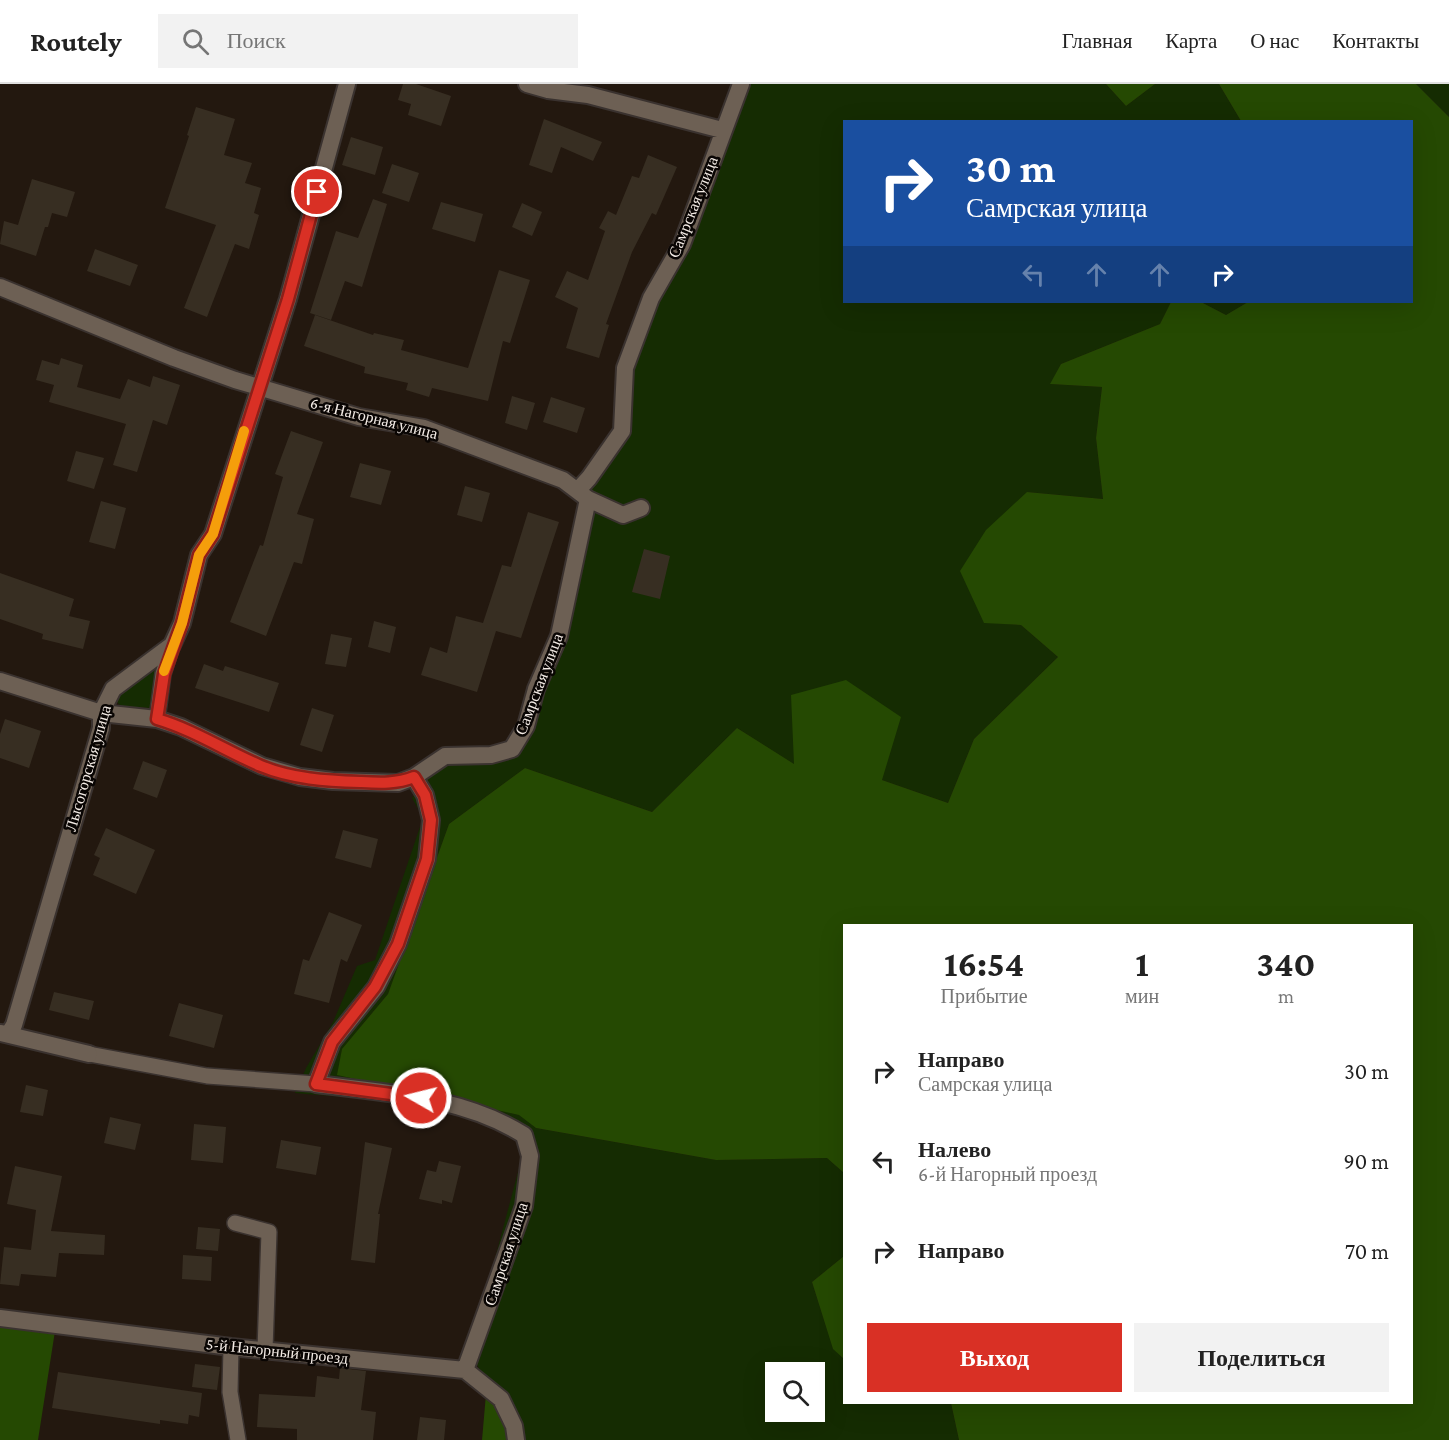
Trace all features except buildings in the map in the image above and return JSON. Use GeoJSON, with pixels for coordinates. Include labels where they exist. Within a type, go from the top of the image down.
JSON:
{"type":"FeatureCollection","features":[{"type":"Feature","properties":{"kind":"street"},"geometry":{"type":"LineString","coordinates":[[172,645],[182,623],[199,555],[213,534],[288,299],[347,84]]}},
{"type":"Feature","properties":{"kind":"street"},"geometry":{"type":"LineString","coordinates":[[527,84],[548,90],[588,95],[723,130]]}},
{"type":"Feature","properties":{"kind":"street","name":"Самрская улица"},"geometry":{"type":"LineString","coordinates":[[414,777],[445,756],[491,756],[512,749],[526,726],[536,688],[559,636],[583,495],[590,478],[622,431],[625,368],[651,298],[682,244],[741,84]]}},
{"type":"Feature","properties":{"kind":"street","name":"6-я Нагорная улица"},"geometry":{"type":"LineString","coordinates":[[0,287],[174,358],[259,387],[359,417],[424,428],[563,480],[583,495],[623,515],[641,508]]}},
{"type":"Feature","properties":{"kind":"street","name":"Лысогорская улица"},"geometry":{"type":"LineString","coordinates":[[5,1033],[14,1025],[100,728],[101,713],[113,689],[172,645]]}},
{"type":"Feature","properties":{"kind":"street"},"geometry":{"type":"LineString","coordinates":[[0,681],[101,713],[157,719],[181,727],[262,766],[300,777],[333,782],[398,783],[414,777],[425,795],[431,820],[427,859],[398,944],[375,987],[332,1042],[316,1084]]}},
{"type":"Feature","properties":{"kind":"street"},"geometry":{"type":"LineString","coordinates":[[5,1033],[89,1054]]}},
{"type":"Feature","properties":{"kind":"street","name":"Самрская улица"},"geometry":{"type":"LineString","coordinates":[[316,1084],[442,1101],[499,1119],[524,1135],[530,1156],[524,1206],[465,1370]]}},
{"type":"Feature","properties":{"kind":"street","name":"5-й Нагорный проезд"},"geometry":{"type":"LineString","coordinates":[[0,1318],[231,1347],[465,1370]]}},
{"type":"Feature","properties":{"kind":"street"},"geometry":{"type":"LineString","coordinates":[[465,1370],[501,1399],[513,1426],[516,1440]]}},
{"type":"Feature","properties":{"kind":"lane"},"geometry":{"type":"LineString","coordinates":[[157,719],[164,674],[172,645]]}},
{"type":"Feature","properties":{"kind":"lane"},"geometry":{"type":"LineString","coordinates":[[89,1054],[207,1076],[316,1084]]}},
{"type":"Feature","properties":{"kind":"lane"},"geometry":{"type":"LineString","coordinates":[[235,1223],[268,1232],[265,1350]]}},
{"type":"Feature","properties":{"kind":"lane"},"geometry":{"type":"LineString","coordinates":[[231,1347],[230,1392],[238,1440]]}},
{"type":"Feature","properties":{"kind":"green space"},"geometry":{"type":"Polygon","coordinates":[[[746,84],[1106,84],[1126,106],[1155,84],[1219,84],[1240,120],[843,120],[843,303],[1170,303],[1160,324],[1061,364],[1051,384],[1102,387],[1096,438],[1103,499],[1027,492],[984,622],[1021,625],[1058,657],[974,739],[948,803],[882,780],[795,765],[737,728],[652,812],[525,768],[449,824],[388,994],[342,1049],[338,1075],[520,1115],[536,1128],[716,1160],[827,1158],[843,1172],[843,1257],[812,1282],[833,1348],[843,1358],[843,1404],[951,1404],[959,1440],[521,1440],[476,1363],[473,1341],[522,1157],[518,1141],[493,1127],[439,1108],[411,1103],[295,1093],[306,1068],[333,1022],[357,966],[375,960],[423,818],[412,798],[427,775],[448,763],[515,751],[592,510],[591,484],[627,431],[630,369],[746,84]]]}},
{"type":"Feature","properties":{"kind":"green space"},"geometry":{"type":"Polygon","coordinates":[[[1106,84],[1155,84],[1126,106],[1106,84]]]}},
{"type":"Feature","properties":{"kind":"green space"},"geometry":{"type":"Polygon","coordinates":[[[1219,84],[1416,84],[1449,117],[1449,1440],[959,1440],[951,1404],[1413,1404],[1413,924],[843,924],[843,1172],[827,1158],[716,1160],[536,1128],[519,1115],[337,1075],[342,1049],[388,994],[449,824],[525,768],[652,812],[737,728],[794,764],[791,695],[846,680],[901,717],[882,780],[948,803],[974,739],[1058,657],[1021,625],[984,623],[960,571],[986,530],[1027,492],[1103,499],[1096,438],[1102,387],[1050,384],[1061,364],[1160,324],[1170,303],[1203,303],[1226,315],[1246,303],[1413,303],[1413,120],[1240,120],[1219,84]]]}},
{"type":"Feature","properties":{"kind":"green space"},"geometry":{"type":"Polygon","coordinates":[[[1416,84],[1449,84],[1449,117],[1416,84]]]}},
{"type":"Feature","properties":{"kind":"green space"},"geometry":{"type":"Polygon","coordinates":[[[1203,303],[1246,303],[1226,315],[1203,303]]]}},
{"type":"Feature","properties":{"kind":"green space"},"geometry":{"type":"Polygon","coordinates":[[[160,664],[154,700],[149,708],[121,706],[116,701],[118,693],[160,664]]]}},
{"type":"Feature","properties":{"kind":"green space"},"geometry":{"type":"Polygon","coordinates":[[[843,1257],[843,1358],[833,1349],[812,1282],[843,1257]]]}},
{"type":"Feature","properties":{"kind":"green space"},"geometry":{"type":"Polygon","coordinates":[[[0,1324],[55,1331],[38,1440],[0,1440],[0,1324]]]}},
{"type":"Feature","properties":{"kind":"green space"},"geometry":{"type":"Polygon","coordinates":[[[486,1394],[497,1403],[509,1440],[482,1440],[486,1394]]]}},
{"type":"Feature","properties":{"kind":"slow traffic"},"geometry":{"type":"LineString","coordinates":[[164,671],[182,623],[199,555],[213,534],[244,431]]}},
{"type":"Feature","properties":{"kind":"route"},"geometry":{"type":"LineString","coordinates":[[317,192],[288,299],[213,534],[199,555],[182,623],[172,645],[164,674],[157,719],[229,748],[262,766],[300,777],[333,782],[398,783],[414,777],[425,795],[431,820],[427,859],[398,944],[375,987],[332,1042],[316,1084],[421,1098]]}}]}
